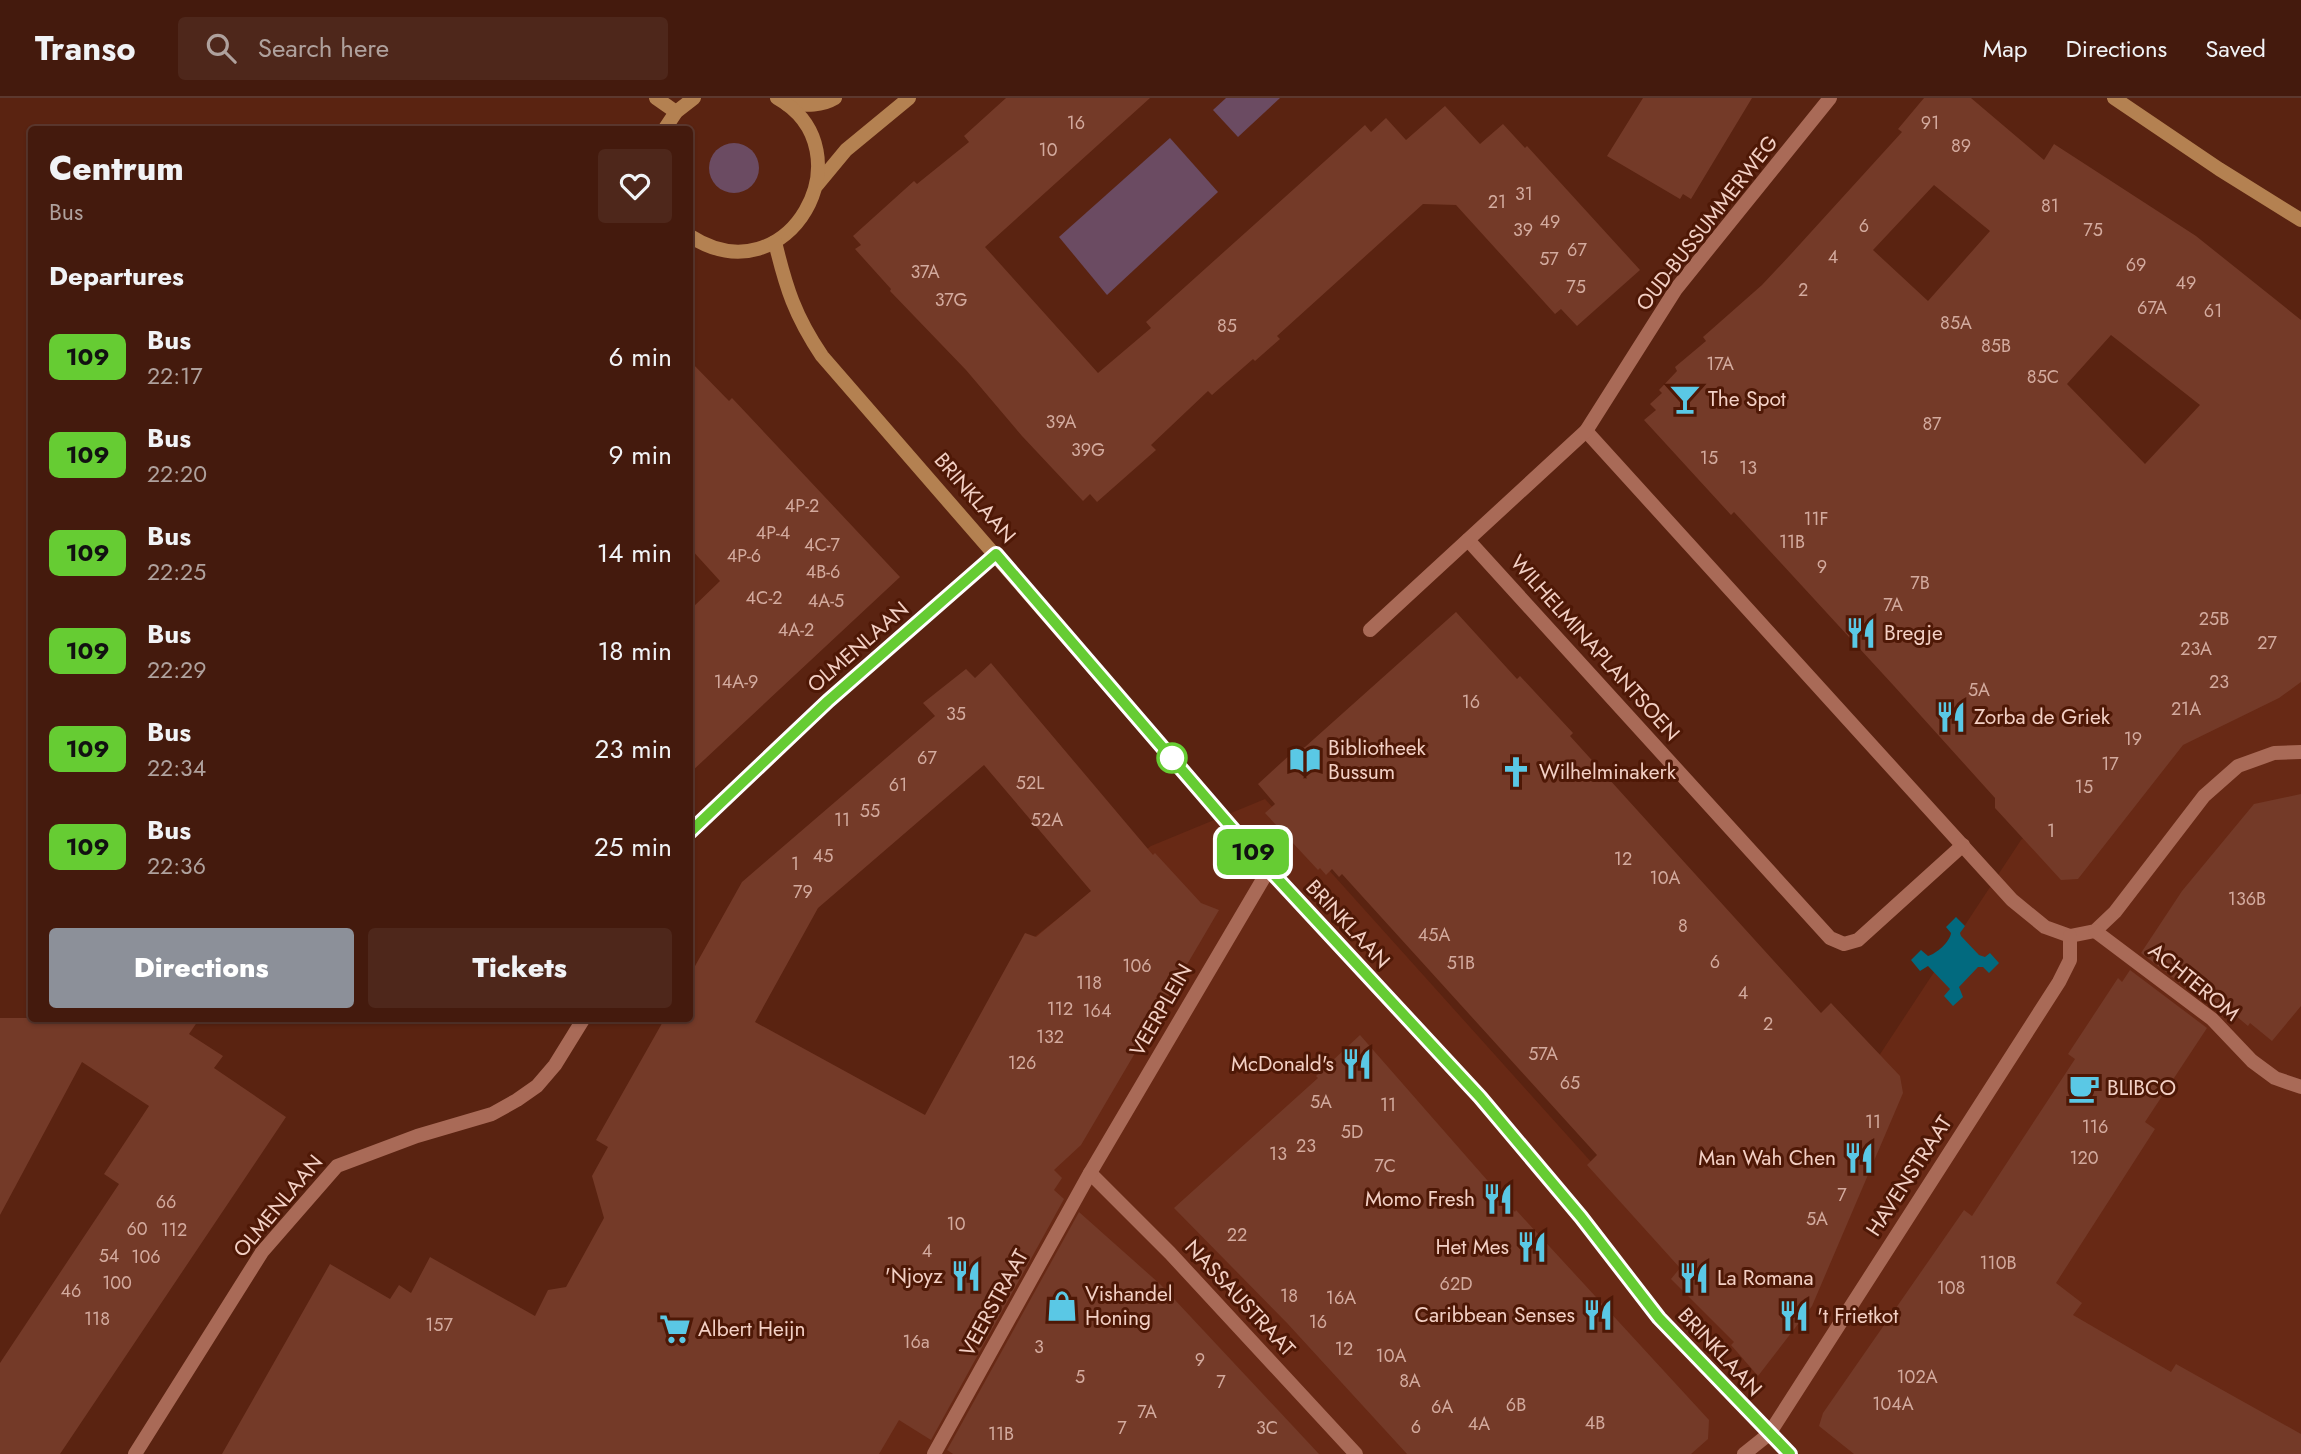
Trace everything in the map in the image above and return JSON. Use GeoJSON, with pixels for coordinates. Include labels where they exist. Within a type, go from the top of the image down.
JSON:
{"type":"FeatureCollection","features":[{"type":"Feature","properties":{"kind":"street"},"geometry":{"type":"LineString","coordinates":[[656,98],[676,112]]}},
{"type":"Feature","properties":{"kind":"street"},"geometry":{"type":"LineString","coordinates":[[667,126],[676,112],[694,98]]}},
{"type":"Feature","properties":{"kind":"street"},"geometry":{"type":"LineString","coordinates":[[782,101],[807,105],[826,103],[835,98]]}},
{"type":"Feature","properties":{"kind":"street"},"geometry":{"type":"LineString","coordinates":[[693,238],[702,244],[727,251],[751,250],[775,242],[794,228],[809,207],[817,185],[846,150],[909,98]]}},
{"type":"Feature","properties":{"kind":"street","name":"OUD-BUSSUMMERWEG"},"geometry":{"type":"LineString","coordinates":[[1586,431],[1676,289],[1830,98]]}},
{"type":"Feature","properties":{"kind":"street"},"geometry":{"type":"LineString","coordinates":[[2114,98],[2301,220]]}},
{"type":"Feature","properties":{"kind":"street"},"geometry":{"type":"LineString","coordinates":[[782,101],[807,126],[817,154],[817,185]]}},
{"type":"Feature","properties":{"kind":"street","name":"BRINKLAAN"},"geometry":{"type":"LineString","coordinates":[[775,242],[791,302],[822,356],[1269,869],[1480,1097],[1581,1217],[1659,1318],[1790,1454]]}},
{"type":"Feature","properties":{"kind":"street"},"geometry":{"type":"LineString","coordinates":[[1370,630],[1586,431],[2012,900],[2045,927],[2070,936],[2095,931],[2115,912],[2204,796],[2238,766],[2274,752],[2301,752]]}},
{"type":"Feature","properties":{"kind":"street","name":"WILHELMINAPLANTSOEN"},"geometry":{"type":"LineString","coordinates":[[1468,540],[1830,938],[1844,944],[1858,940],[1963,845]]}},
{"type":"Feature","properties":{"kind":"street","name":"OLMENLAAN"},"geometry":{"type":"LineString","coordinates":[[693,829],[828,701],[996,554]]}},
{"type":"Feature","properties":{"kind":"street","name":"VEERPLEIN"},"geometry":{"type":"LineString","coordinates":[[1090,1173],[1269,869]]}},
{"type":"Feature","properties":{"kind":"street","name":"ACHTEROM"},"geometry":{"type":"LineString","coordinates":[[2095,931],[2212,1019],[2252,1061],[2275,1078],[2301,1087]]}},
{"type":"Feature","properties":{"kind":"street","name":"HAVENSTRAAT"},"geometry":{"type":"LineString","coordinates":[[1744,1454],[1769,1434],[2059,982],[2070,960],[2070,936]]}},
{"type":"Feature","properties":{"kind":"street","name":"OLMENLAAN"},"geometry":{"type":"LineString","coordinates":[[135,1454],[262,1252],[337,1166],[417,1136],[492,1114],[517,1100],[537,1086],[555,1065],[582,1022]]}},
{"type":"Feature","properties":{"kind":"street","name":"VEERSTRAAT"},"geometry":{"type":"LineString","coordinates":[[934,1454],[1090,1173]]}},
{"type":"Feature","properties":{"kind":"street","name":"NASSAUSTRAAT"},"geometry":{"type":"LineString","coordinates":[[1090,1173],[1170,1253],[1356,1454]]}},
{"type":"Feature","properties":{"kind":"shaded area"},"geometry":{"type":"Polygon","coordinates":[[[1226,98],[1280,98],[1238,137],[1213,110],[1226,98]]]}},
{"type":"Feature","properties":{"kind":"shaded area"},"geometry":{"type":"Polygon","coordinates":[[[1170,138],[1218,192],[1107,295],[1059,237],[1170,138]]]}},
{"type":"Feature","properties":{"kind":"shaded area"},"geometry":{"type":"Polygon","coordinates":[[[724,144],[744,144],[758,158],[758,178],[744,192],[724,192],[710,178],[710,158],[724,144]]]}},
{"type":"Feature","properties":{"kind":"shaded area"},"geometry":{"type":"Polygon","coordinates":[[[2301,600],[2301,1454],[522,1454],[930,1121],[1033,938],[1151,846],[1265,799],[1717,1302],[2021,840],[2286,626],[2301,600]]]}},
{"type":"Feature","properties":{"kind":"water"},"geometry":{"type":"Polygon","coordinates":[[[1956,917],[1965,926],[1961,936],[1979,955],[1985,957],[1990,953],[1999,963],[1989,973],[1983,967],[1978,967],[1959,987],[1963,997],[1953,1006],[1944,996],[1950,989],[1928,966],[1920,971],[1911,960],[1921,950],[1928,956],[1942,947],[1951,933],[1946,927],[1956,917]]]}},
{"type":"Feature","properties":{"kind":"building"},"geometry":{"type":"Polygon","coordinates":[[[1006,98],[1150,98],[985,247],[1098,373],[1151,328],[1146,322],[1365,125],[1371,132],[1386,118],[1406,140],[1445,106],[1480,144],[1503,124],[1525,148],[1527,146],[1640,270],[1577,326],[1561,309],[1555,314],[1456,205],[1423,204],[1277,336],[1280,339],[1255,361],[1253,359],[1212,395],[1208,391],[1151,445],[1156,450],[1097,502],[1090,494],[1083,501],[1022,436],[966,370],[890,291],[855,249],[861,245],[853,236],[914,181],[917,184],[969,142],[964,136],[1006,98]]]}},
{"type":"Feature","properties":{"kind":"building"},"geometry":{"type":"Polygon","coordinates":[[[1643,98],[1752,98],[1691,199],[1683,194],[1680,199],[1607,156],[1643,98]]]}},
{"type":"Feature","properties":{"kind":"building"},"geometry":{"type":"Polygon","coordinates":[[[1924,98],[1971,98],[2044,160],[2054,144],[2196,236],[2301,320],[2301,682],[2279,698],[2183,745],[2078,879],[2061,880],[1995,808],[1995,798],[1894,686],[1734,512],[1731,515],[1644,420],[1656,410],[1650,404],[1662,393],[1659,390],[1677,371],[1675,367],[1706,341],[1703,337],[1762,285],[1902,132],[1898,129],[1924,98]],[[1934,185],[1873,250],[1928,301],[1990,231],[1934,185]],[[2111,335],[2067,384],[2145,464],[2200,405],[2111,335]]]}},
{"type":"Feature","properties":{"kind":"building"},"geometry":{"type":"Polygon","coordinates":[[[693,364],[729,401],[732,398],[900,577],[693,770],[693,607],[720,581],[693,551],[693,364]]]}},
{"type":"Feature","properties":{"kind":"building"},"geometry":{"type":"Polygon","coordinates":[[[1456,612],[1517,679],[1520,676],[1573,733],[1570,736],[1821,1013],[1831,1003],[1900,1076],[1903,1093],[1812,1306],[1758,1376],[1731,1345],[1734,1342],[1671,1279],[1680,1268],[1587,1165],[1597,1155],[1342,874],[1339,877],[1332,869],[1326,875],[1320,868],[1318,870],[1265,813],[1275,804],[1258,784],[1293,752],[1305,747],[1456,612]]]}},
{"type":"Feature","properties":{"kind":"building"},"geometry":{"type":"Polygon","coordinates":[[[991,663],[1153,855],[1155,853],[1201,903],[1219,910],[1081,1145],[1054,1170],[1062,1178],[1054,1190],[1064,1199],[931,1440],[899,1420],[879,1454],[222,1454],[330,1264],[390,1299],[399,1285],[411,1293],[430,1257],[535,1316],[548,1290],[566,1287],[604,1218],[592,1176],[608,1147],[596,1140],[663,1022],[693,1022],[693,970],[742,882],[935,716],[923,703],[966,669],[975,678],[991,663]],[[984,765],[818,908],[755,1022],[925,1115],[1025,933],[1036,937],[1091,891],[984,765]]]}},
{"type":"Feature","properties":{"kind":"building"},"geometry":{"type":"Polygon","coordinates":[[[2301,794],[2301,1006],[2272,1041],[2250,1023],[2248,1026],[2223,1005],[2218,1012],[2141,953],[2182,891],[2254,804],[2301,794]]]}},
{"type":"Feature","properties":{"kind":"building"},"geometry":{"type":"Polygon","coordinates":[[[2130,970],[2207,1028],[2145,1122],[2155,1129],[2056,1283],[2082,1303],[2073,1315],[2171,1372],[2176,1364],[2301,1434],[2301,1454],[1854,1454],[1819,1426],[1823,1413],[1964,1210],[1972,1216],[2075,1059],[2068,1054],[2118,978],[2122,982],[2130,970]]]}},
{"type":"Feature","properties":{"kind":"building"},"geometry":{"type":"Polygon","coordinates":[[[0,1018],[28,1018],[28,1022],[197,1022],[189,1034],[223,1056],[214,1068],[286,1117],[60,1454],[0,1454],[0,1363],[119,1184],[104,1174],[149,1106],[82,1062],[0,1215],[0,1018]]]}},
{"type":"Feature","properties":{"kind":"building"},"geometry":{"type":"Polygon","coordinates":[[[1360,1035],[1515,1212],[1516,1210],[1709,1420],[1708,1439],[1691,1454],[1407,1454],[1287,1323],[1174,1208],[1318,1078],[1316,1076],[1360,1035]]]}},
{"type":"Feature","properties":{"kind":"building"},"geometry":{"type":"Polygon","coordinates":[[[1079,1212],[1161,1285],[1319,1454],[953,1454],[947,1450],[1079,1212]]]}},
{"type":"Feature","properties":{"kind":"bus line","name":"109"},"geometry":{"type":"LineString","coordinates":[[693,829],[828,701],[996,554],[1251,850],[1480,1097],[1581,1217],[1659,1318],[1790,1454]]}},
{"type":"Feature","properties":{"kind":"place","name":"The Spot"},"geometry":{"type":"Point","coordinates":[1685,399]}},
{"type":"Feature","properties":{"kind":"place","name":"Bregje"},"geometry":{"type":"Point","coordinates":[1861,633]}},
{"type":"Feature","properties":{"kind":"place","name":"Zorba de Griek"},"geometry":{"type":"Point","coordinates":[1951,717]}},
{"type":"Feature","properties":{"kind":"place","name":"Bibliotheek Bussum"},"geometry":{"type":"Point","coordinates":[1305,760]}},
{"type":"Feature","properties":{"kind":"place","name":"Wilhelminakerk"},"geometry":{"type":"Point","coordinates":[1516,772]}},
{"type":"Feature","properties":{"kind":"place","name":"McDonald's"},"geometry":{"type":"Point","coordinates":[1357,1064]}},
{"type":"Feature","properties":{"kind":"place","name":"BLIBCO"},"geometry":{"type":"Point","coordinates":[2084,1088]}},
{"type":"Feature","properties":{"kind":"place","name":"Man Wah Chen"},"geometry":{"type":"Point","coordinates":[1859,1158]}},
{"type":"Feature","properties":{"kind":"place","name":"Momo Fresh"},"geometry":{"type":"Point","coordinates":[1498,1199]}},
{"type":"Feature","properties":{"kind":"place","name":"Het Mes"},"geometry":{"type":"Point","coordinates":[1532,1247]}},
{"type":"Feature","properties":{"kind":"place","name":"'Njoyz"},"geometry":{"type":"Point","coordinates":[966,1276]}},
{"type":"Feature","properties":{"kind":"place","name":"La Romana"},"geometry":{"type":"Point","coordinates":[1694,1278]}},
{"type":"Feature","properties":{"kind":"place","name":"Vishandel Honing"},"geometry":{"type":"Point","coordinates":[1062,1306]}},
{"type":"Feature","properties":{"kind":"place","name":"Caribbean Senses"},"geometry":{"type":"Point","coordinates":[1598,1315]}},
{"type":"Feature","properties":{"kind":"place","name":"'t Frietkot"},"geometry":{"type":"Point","coordinates":[1794,1316]}},
{"type":"Feature","properties":{"kind":"place","name":"Albert Heijn"},"geometry":{"type":"Point","coordinates":[675,1329]}}]}
